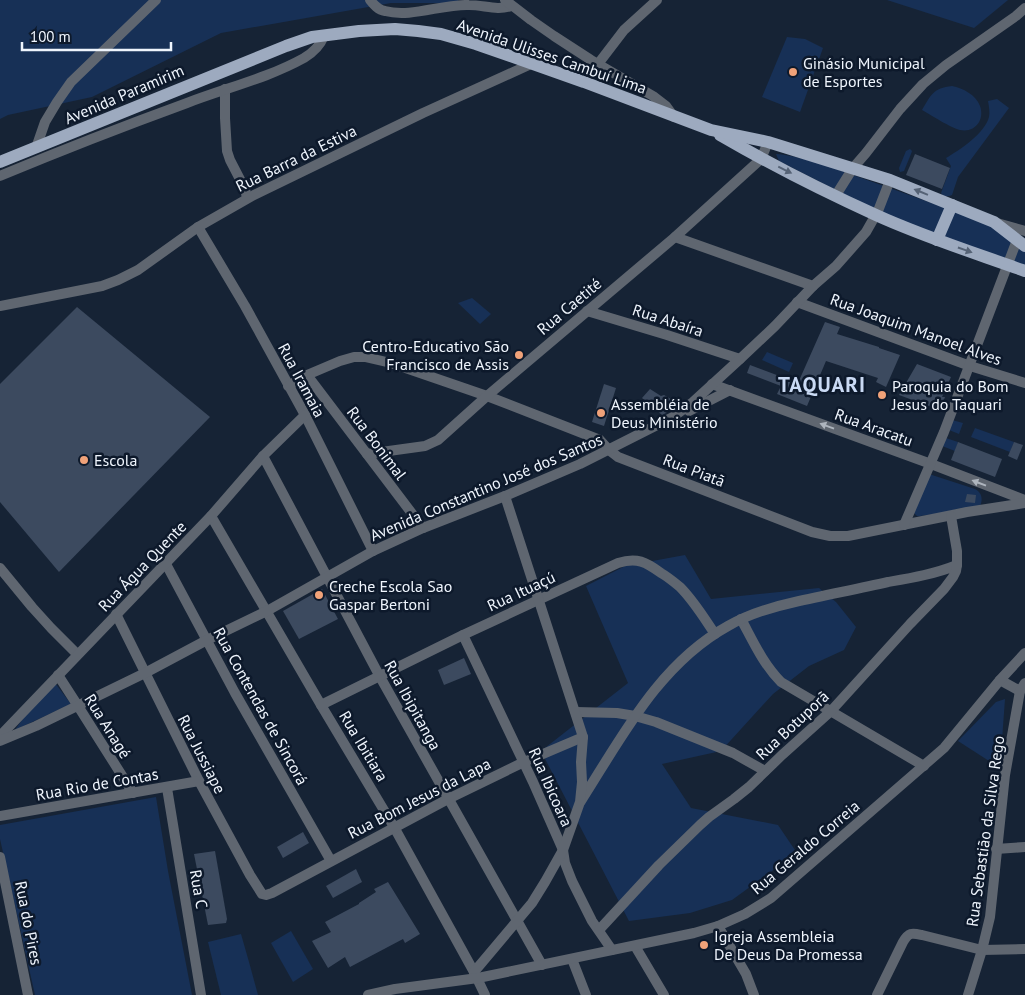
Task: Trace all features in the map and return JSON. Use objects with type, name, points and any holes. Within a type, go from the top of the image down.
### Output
[{"type":"main road","name":"Avenida Ulisses Cambuí Lima","points":[[261,56],[312,37],[359,31],[395,29],[441,34],[476,44],[584,82],[711,130],[768,142],[890,180],[994,222],[1022,239]]},
{"type":"main road","name":"Avenida Paramirim","points":[[10,163],[36,148],[261,56]]},
{"type":"main road","name":"Avenida Ulisses Cambuí Lima","points":[[711,130],[761,159],[876,215],[937,240],[1025,271]]},
{"type":"main road","points":[[937,240],[952,205]]},
{"type":"street","points":[[36,148],[46,122],[57,102],[72,82],[156,0]]},
{"type":"street","points":[[598,64],[624,30],[657,0]]},
{"type":"street","points":[[372,1],[376,8],[382,11],[406,12],[470,5],[503,8],[508,3],[554,36],[653,96],[666,106],[674,117]]},
{"type":"street","points":[[836,195],[853,168],[900,109],[923,84],[1025,8]]},
{"type":"street","points":[[0,176],[10,163],[71,146],[286,67],[316,50],[324,36]]},
{"type":"street","name":"Rua Barra da Estiva","points":[[0,306],[102,286],[118,280],[138,270],[198,227],[247,198],[423,113],[530,64]]},
{"type":"street","points":[[225,89],[227,150],[230,160],[242,181],[247,198]]},
{"type":"street","name":"Rua Caetité","points":[[366,454],[425,446],[438,440],[487,396],[675,237],[761,159],[768,142]]},
{"type":"street","name":"Avenida Constantino José dos Santos","points":[[0,741],[78,706],[267,611],[373,551],[423,528],[580,464],[680,412],[740,359],[813,286],[836,266],[866,232],[884,199],[890,180]]},
{"type":"street","name":"Rua Iramaia","points":[[198,227],[245,306],[305,416],[373,551]]},
{"type":"street","name":"Rua Joaquim Manoel Alves","points":[[675,237],[813,286]]},
{"type":"street","points":[[904,525],[931,464],[970,366],[1007,265],[1022,239]]},
{"type":"street","name":"Rua Joaquim Manoel Alves","points":[[797,302],[970,366],[1025,384]]},
{"type":"street","name":"Rua Abaíra","points":[[587,311],[740,359]]},
{"type":"street","name":"Rua Piatã","points":[[307,375],[348,358],[365,357],[391,363],[487,396],[600,440],[618,457],[812,532],[830,536],[848,536],[1025,502]]},
{"type":"street","points":[[288,386],[307,375]]},
{"type":"street","name":"Rua Bonimal","points":[[307,375],[423,528]]},
{"type":"street","name":"Rua Aracatu","points":[[712,384],[931,464],[1025,502]]},
{"type":"street","points":[[680,412],[690,411],[730,390]]},
{"type":"street","name":"Rua Água Quente","points":[[0,736],[212,516],[263,456],[305,416]]},
{"type":"street","name":"Rua Ibipitanga","points":[[263,456],[379,675],[542,966]]},
{"type":"street","points":[[505,496],[583,737],[580,802]]},
{"type":"street","name":"Rua Ibitiara","points":[[212,516],[394,827],[476,975],[485,995]]},
{"type":"street","points":[[476,975],[546,882],[563,850],[580,802],[635,716],[671,670],[691,651],[715,634],[741,619],[758,612],[794,602],[934,573],[957,565],[957,551],[951,516]]},
{"type":"street","name":"Rua Ituaçú","points":[[321,705],[463,634],[618,563],[634,560],[642,561],[652,566],[678,585],[689,596],[715,634]]},
{"type":"street","name":"Rua Contendas de Sincorá","points":[[166,564],[331,861]]},
{"type":"street","name":"Rua Botuporã","points":[[598,930],[658,865],[700,825],[749,787],[831,711],[944,589],[953,577],[957,565]]},
{"type":"street","points":[[0,568],[32,607],[77,654]]},
{"type":"street","name":"Rua Jussiape","points":[[116,614],[199,782],[260,892],[264,895],[272,893]]},
{"type":"street","points":[[741,619],[764,662],[780,682],[924,766]]},
{"type":"street","name":"Rua Ibicoara","points":[[463,634],[524,762],[563,850],[565,863],[581,901],[612,950]]},
{"type":"street","name":"Rua Geraldo Correia","points":[[368,995],[397,992],[476,975],[542,966],[694,934],[745,914],[771,898],[948,744],[1000,680],[1025,653]]},
{"type":"street","name":"Rua Anagé","points":[[58,675],[133,793]]},
{"type":"street","name":"Rua Sebastião da Silva Rego","points":[[968,995],[990,917],[1005,775],[1023,687],[1000,680]]},
{"type":"street","points":[[576,712],[618,713],[656,722],[733,753],[765,771]]},
{"type":"street","name":"Rua Bom Jesus da Lapa","points":[[272,893],[448,799],[524,762],[583,737]]},
{"type":"street","name":"Rua Rio de Contas","points":[[0,816],[199,782]]},
{"type":"street","name":"Rua C","points":[[166,788],[201,995]]},
{"type":"street","points":[[996,848],[1025,847]]},
{"type":"street","name":"Rua do Pires","points":[[0,856],[28,995]]},
{"type":"street","points":[[718,926],[746,974],[754,995]]},
{"type":"street","points":[[877,995],[906,936],[909,934],[915,933],[982,950],[1025,949]]},
{"type":"street","points":[[635,946],[664,995]]},
{"type":"street","points":[[572,959],[586,995]]},
{"type":"shaded area","points":[[0,0],[458,0],[460,3],[391,3],[221,33],[92,97],[8,115],[0,119]]},
{"type":"shaded area","points":[[887,0],[1008,0],[974,28]]},
{"type":"shaded area","name":"Ginásio Municipal de Esportes","points":[[787,37],[805,39],[823,48],[800,112],[762,97]]},
{"type":"shaded area","points":[[952,86],[969,93],[980,106],[980,121],[970,129],[956,129],[922,110],[933,93],[941,88]]},
{"type":"shaded area","points":[[997,99],[1009,108],[958,177],[952,195],[943,195],[941,193],[951,166],[946,158],[965,146],[983,129],[989,117],[988,101]]},
{"type":"shaded area","points":[[910,149],[912,151],[904,171],[900,172],[899,168],[906,151]]},
{"type":"shaded area","points":[[776,154],[822,164],[988,223],[1025,252],[1025,267],[881,213],[779,161]]},
{"type":"shaded area","points":[[472,298],[491,314],[480,324],[458,303]]},
{"type":"shaded area","points":[[767,352],[793,363],[789,372],[762,360]]},
{"type":"shaded area","points":[[952,420],[963,423],[959,434],[949,430]]},
{"type":"shaded area","points":[[975,428],[1014,442],[1010,452],[971,437]]},
{"type":"shaded area","points":[[946,438],[958,442],[955,451],[942,446]]},
{"type":"shaded area","points":[[929,474],[975,489],[981,496],[980,506],[977,508],[917,516],[914,513]]},
{"type":"shaded area","points":[[685,555],[711,599],[819,588],[836,602],[856,627],[844,650],[809,666],[773,694],[721,751],[662,764],[691,808],[778,825],[797,853],[732,900],[690,913],[629,921],[541,751],[628,683],[586,586],[625,566]]},
{"type":"shaded area","points":[[55,683],[71,704],[15,730],[24,717]]},
{"type":"shaded area","points":[[1005,699],[1000,768],[958,741],[996,702]]},
{"type":"shaded area","points":[[156,797],[192,995],[35,995],[0,839],[0,825]]},
{"type":"shaded area","points":[[291,931],[313,969],[293,982],[271,943]]},
{"type":"shaded area","points":[[241,934],[258,995],[221,995],[208,942]]},
{"type":"building","points":[[915,154],[950,168],[942,189],[906,175]]},
{"type":"building","name":"Escola","points":[[77,307],[210,417],[59,572],[0,502],[0,384]]},
{"type":"building","points":[[825,322],[840,327],[837,334],[900,355],[886,387],[876,382],[878,378],[826,361],[807,406],[777,394],[781,386],[747,373],[750,365],[798,383]]},
{"type":"building","points":[[917,364],[951,377],[942,397],[945,397],[940,410],[899,395]]},
{"type":"building","points":[[604,384],[616,388],[604,426],[592,422]]},
{"type":"building","points":[[650,389],[676,402],[662,415],[642,398]]},
{"type":"building","points":[[958,442],[1002,459],[995,477],[951,460]]},
{"type":"building","points":[[1014,442],[1023,445],[1017,460],[1008,456]]},
{"type":"building","points":[[967,494],[976,495],[975,503],[965,502]]},
{"type":"building","points":[[322,589],[338,619],[299,639],[283,611]]},
{"type":"building","points":[[464,658],[471,674],[444,685],[438,670]]},
{"type":"building","points":[[303,832],[309,843],[283,858],[277,847]]},
{"type":"building","points":[[215,851],[227,919],[226,923],[208,925],[194,854]]},
{"type":"building","points":[[356,869],[362,882],[333,898],[326,886]]},
{"type":"building","points":[[388,882],[420,934],[405,943],[403,939],[350,967],[345,957],[328,968],[312,941],[331,932],[325,922],[359,904],[376,892],[374,889]]},
{"type":"place","name":"Ginásio Municipal de Esportes","points":[[793,72]]},
{"type":"place","name":"Centro-Educativo São Francisco de Assis","points":[[519,355]]},
{"type":"place","name":"Paroquia do Bom Jesus do Taquari","points":[[882,395]]},
{"type":"place","name":"Assembléia de Deus Ministério","points":[[601,413]]},
{"type":"place","name":"Escola","points":[[84,460]]},
{"type":"place","name":"Creche Escola Sao Gaspar Bertoni","points":[[319,595]]},
{"type":"place","name":"Igreja Assembleia De Deus Da Promessa","points":[[704,945]]},
{"type":"district","name":"TAQUARI","points":[[822,385]]}]
